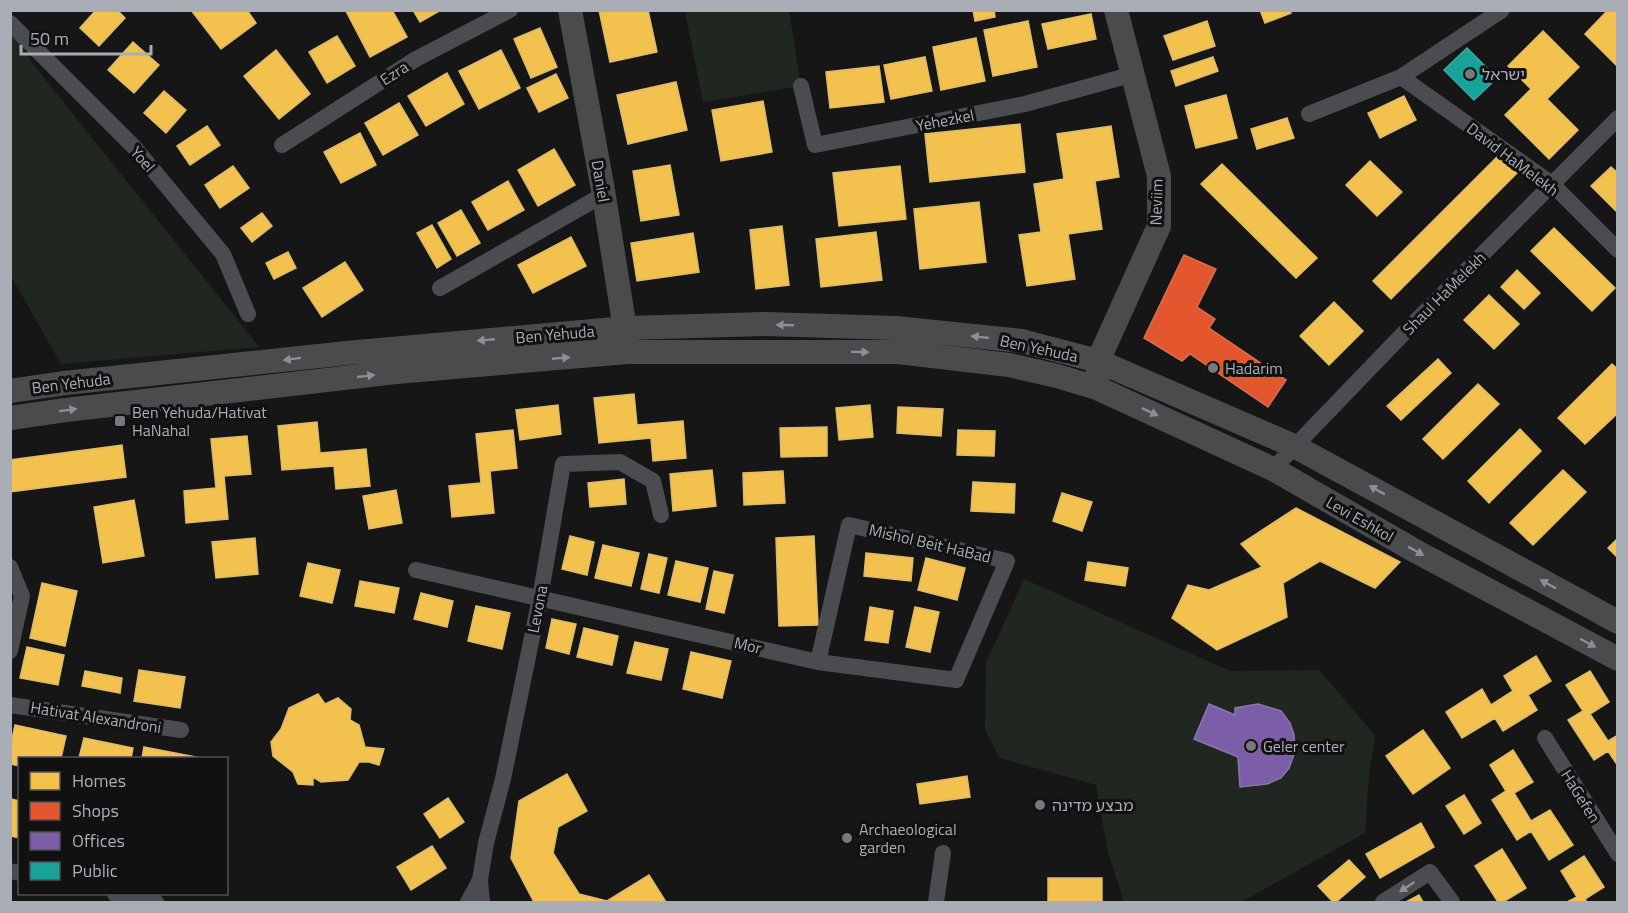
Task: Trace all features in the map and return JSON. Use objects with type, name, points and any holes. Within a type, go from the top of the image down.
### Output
[{"type":"street","name":"Ezra","points":[[282,145],[416,59],[510,10]]},
{"type":"street","name":"Daniel","points":[[570,10],[627,340]]},
{"type":"street","name":"Neviim","points":[[1097,388],[1098,361],[1159,226],[1159,176],[1116,10]]},
{"type":"street","points":[[1309,114],[1401,77],[1502,10]]},
{"type":"street","name":"Yoel","points":[[10,23],[135,148],[223,254],[248,315]]},
{"type":"street","name":"Yehezkel","points":[[801,86],[815,145],[1025,104],[1134,74]]},
{"type":"street","name":"David HaMelekh","points":[[1401,77],[1552,184],[1617,250]]},
{"type":"street","name":"Shaul HaMelekh","points":[[1273,469],[1617,118]]},
{"type":"street","points":[[440,288],[603,195]]},
{"type":"street","name":"Ben Yehuda","points":[[10,418],[385,374],[627,340],[765,324],[896,328],[1022,341],[1098,361]]},
{"type":"street","name":"Ben Yehuda","points":[[10,391],[347,353],[627,340],[898,352],[1009,365],[1097,388]]},
{"type":"street","name":"Levi Eshkol","points":[[1098,361],[1294,446],[1617,622]]},
{"type":"street","name":"Levi Eshkol","points":[[1097,388],[1273,469],[1417,552],[1617,659]]},
{"type":"street","name":"Levona","points":[[482,903],[480,880],[486,843],[503,779],[540,598],[563,464],[620,462],[653,481],[661,515]]},
{"type":"street","name":"Mishol Beit HaBad","points":[[818,662],[849,525],[1007,561]]},
{"type":"street","name":"Mor","points":[[416,570],[818,662],[956,680],[1007,561]]},
{"type":"street","points":[[10,567],[22,596],[10,651]]},
{"type":"street","name":"Hativat Alexandroni","points":[[10,705],[181,730]]},
{"type":"street","name":"HaGefen","points":[[1545,738],[1617,854]]},
{"type":"street","points":[[936,903],[943,853]]},
{"type":"street","points":[[1383,903],[1430,872],[1452,903]]},
{"type":"street","name":"Levona","points":[[468,903],[480,880]]},
{"type":"street","points":[[120,895],[156,903]]},
{"type":"shaded area","points":[[685,11],[789,11],[801,86],[703,102]]},
{"type":"shaded area","points":[[10,24],[30,60],[259,347],[61,364],[11,276]]},
{"type":"shaded area","points":[[1024,579],[1230,671],[1319,670],[1375,735],[1369,776],[1365,833],[1241,902],[1124,902],[1108,853],[1096,785],[1000,758],[985,730],[986,663]]},
{"type":"building: Homes","points":[[96,10],[117,10],[125,18],[99,46],[80,28]]},
{"type":"building: Homes","points":[[191,10],[247,10],[256,23],[221,49]]},
{"type":"building: Homes","points":[[392,10],[407,37],[370,57],[346,11]]},
{"type":"building: Homes","points":[[413,10],[441,10],[420,22]]},
{"type":"building: Homes","points":[[599,10],[648,10],[657,52],[610,62]]},
{"type":"building: Homes","points":[[973,10],[994,10],[995,17],[975,21]]},
{"type":"building: Homes","points":[[1260,10],[1290,10],[1291,13],[1265,23]]},
{"type":"building: Homes","points":[[1608,10],[1618,10],[1618,67],[1585,34]]},
{"type":"building: Homes","points":[[1091,14],[1096,39],[1048,49],[1042,24]]},
{"type":"building: Homes","points":[[1028,21],[1037,67],[993,76],[984,30]]},
{"type":"building: Homes","points":[[1207,21],[1215,46],[1173,60],[1164,36]]},
{"type":"building: Homes","points":[[540,28],[557,67],[531,78],[514,39]]},
{"type":"building: Homes","points":[[1543,31],[1579,67],[1547,99],[1578,130],[1549,159],[1505,115],[1531,89],[1508,66]]},
{"type":"building: Homes","points":[[337,36],[355,66],[327,83],[309,52]]},
{"type":"building: Homes","points":[[976,38],[985,81],[941,90],[933,47]]},
{"type":"building: Homes","points":[[133,42],[159,65],[134,93],[108,70]]},
{"type":"building: Homes","points":[[276,50],[310,94],[279,119],[244,76]]},
{"type":"building: Homes","points":[[501,50],[520,88],[479,109],[459,71]]},
{"type":"building: Homes","points":[[925,57],[932,91],[891,99],[884,65]]},
{"type":"building: Homes","points":[[1213,57],[1218,71],[1176,86],[1171,71]]},
{"type":"building: Homes","points":[[879,66],[884,102],[830,108],[826,72]]},
{"type":"building: Homes","points":[[447,73],[464,104],[426,126],[408,96]]},
{"type":"building: Homes","points":[[556,74],[568,98],[539,112],[527,88]]},
{"type":"building: Homes","points":[[676,82],[687,130],[628,144],[617,95]]},
{"type":"building: Homes","points":[[164,91],[186,110],[166,133],[144,113]]},
{"type":"building: Homes","points":[[1226,95],[1237,138],[1196,148],[1185,106]]},
{"type":"building: Homes","points":[[1404,96],[1416,120],[1380,138],[1368,113]]},
{"type":"building: Homes","points":[[763,101],[772,152],[721,161],[712,110]]},
{"type":"building: Homes","points":[[399,103],[418,135],[383,155],[365,123]]},
{"type":"building: Homes","points":[[1287,118],[1294,138],[1257,149],[1251,129]]},
{"type":"building: Homes","points":[[1020,124],[1025,172],[930,182],[925,134]]},
{"type":"building: Homes","points":[[207,126],[220,145],[190,165],[177,146]]},
{"type":"building: Homes","points":[[1111,126],[1119,177],[1095,181],[1102,229],[1068,234],[1075,279],[1027,286],[1019,235],[1041,232],[1034,184],[1064,179],[1057,134]]},
{"type":"building: Homes","points":[[360,133],[376,165],[341,183],[324,152]]},
{"type":"building: Homes","points":[[554,149],[575,185],[538,206],[518,170]]},
{"type":"building: Homes","points":[[1500,154],[1518,172],[1391,299],[1373,281]]},
{"type":"building: Homes","points":[[1370,161],[1402,192],[1377,216],[1346,185]]},
{"type":"building: Homes","points":[[1222,164],[1317,258],[1296,278],[1201,184]]},
{"type":"building: Homes","points":[[670,165],[679,215],[641,221],[633,171]]},
{"type":"building: Homes","points":[[233,166],[249,188],[220,208],[205,185]]},
{"type":"building: Homes","points":[[900,166],[906,219],[839,226],[833,173]]},
{"type":"building: Homes","points":[[1611,167],[1618,173],[1618,213],[1591,186]]},
{"type":"building: Homes","points":[[508,181],[524,210],[488,230],[472,202]]},
{"type":"building: Homes","points":[[979,202],[986,262],[920,269],[914,209]]},
{"type":"building: Homes","points":[[461,210],[480,243],[457,256],[438,223]]},
{"type":"building: Homes","points":[[262,213],[272,226],[252,242],[241,228]]},
{"type":"building: Homes","points":[[432,225],[451,259],[437,268],[417,233]]},
{"type":"building: Homes","points":[[782,226],[789,285],[756,289],[750,230]]},
{"type":"building: Homes","points":[[1554,228],[1615,288],[1592,311],[1531,251]]},
{"type":"building: Homes","points":[[876,232],[882,280],[821,287],[816,239]]},
{"type":"building: Homes","points":[[693,233],[699,272],[637,281],[631,243]]},
{"type":"building: Homes","points":[[571,237],[586,266],[533,293],[518,265]]},
{"type":"building: Homes","points":[[288,252],[296,268],[274,279],[266,263]]},
{"type":"building: Homes","points":[[345,262],[363,290],[322,317],[303,288]]},
{"type":"building: Homes","points":[[1517,270],[1540,293],[1524,309],[1501,287]]},
{"type":"building: Homes","points":[[1489,295],[1519,324],[1494,349],[1464,320]]},
{"type":"building: Homes","points":[[1334,302],[1363,331],[1329,365],[1300,336]]},
{"type":"building: Homes","points":[[1438,359],[1451,373],[1401,420],[1387,406]]},
{"type":"building: Homes","points":[[1612,364],[1618,369],[1618,413],[1585,444],[1558,418]]},
{"type":"building: Homes","points":[[1478,384],[1499,404],[1443,459],[1423,439]]},
{"type":"building: Homes","points":[[634,394],[637,425],[683,421],[686,458],[653,461],[651,438],[599,443],[594,398]]},
{"type":"building: Homes","points":[[558,405],[561,434],[520,440],[516,410]]},
{"type":"building: Homes","points":[[870,405],[873,437],[839,440],[836,408]]},
{"type":"building: Homes","points":[[898,407],[943,409],[941,436],[897,433]]},
{"type":"building: Homes","points":[[317,422],[320,453],[366,449],[370,486],[336,489],[334,466],[282,470],[278,426]]},
{"type":"building: Homes","points":[[827,427],[827,456],[781,457],[780,428]]},
{"type":"building: Homes","points":[[1520,429],[1541,451],[1489,503],[1468,481]]},
{"type":"building: Homes","points":[[513,430],[517,468],[490,471],[494,513],[452,517],[449,486],[481,483],[476,434]]},
{"type":"building: Homes","points":[[958,430],[995,431],[994,456],[957,455]]},
{"type":"building: Homes","points":[[247,436],[251,474],[224,476],[228,519],[186,523],[184,491],[216,488],[211,439]]},
{"type":"building: Homes","points":[[122,445],[126,477],[10,492],[10,460]]},
{"type":"building: Homes","points":[[712,470],[716,506],[673,511],[670,474]]},
{"type":"building: Homes","points":[[1563,470],[1586,492],[1533,545],[1510,523]]},
{"type":"building: Homes","points":[[783,471],[785,503],[744,505],[743,473]]},
{"type":"building: Homes","points":[[624,479],[626,504],[590,507],[588,483]]},
{"type":"building: Homes","points":[[973,482],[1015,484],[1014,513],[971,511]]},
{"type":"building: Homes","points":[[396,490],[402,523],[369,529],[363,496]]},
{"type":"building: Homes","points":[[1062,493],[1092,502],[1082,531],[1053,521]]},
{"type":"building: Homes","points":[[134,500],[144,556],[103,563],[94,507]]},
{"type":"building: Homes","points":[[1296,508],[1400,562],[1375,588],[1320,561],[1283,583],[1287,617],[1217,650],[1172,618],[1188,585],[1209,590],[1262,567],[1241,544]]},
{"type":"building: Homes","points":[[570,536],[594,542],[587,575],[562,569]]},
{"type":"building: Homes","points":[[814,536],[818,625],[779,626],[776,538]]},
{"type":"building: Homes","points":[[255,538],[258,574],[216,578],[212,542]]},
{"type":"building: Homes","points":[[1618,538],[1618,558],[1608,548]]},
{"type":"building: Homes","points":[[603,545],[639,553],[631,586],[595,578]]},
{"type":"building: Homes","points":[[866,553],[913,558],[911,581],[864,576]]},
{"type":"building: Homes","points":[[649,554],[667,558],[659,593],[641,589]]},
{"type":"building: Homes","points":[[926,558],[965,568],[957,600],[918,590]]},
{"type":"building: Homes","points":[[676,561],[708,568],[700,602],[668,595]]},
{"type":"building: Homes","points":[[1088,562],[1128,568],[1125,586],[1085,580]]},
{"type":"building: Homes","points":[[308,563],[340,570],[332,603],[300,596]]},
{"type":"building: Homes","points":[[714,571],[733,575],[724,613],[706,609]]},
{"type":"building: Homes","points":[[360,581],[399,588],[394,613],[355,606]]},
{"type":"building: Homes","points":[[42,583],[77,591],[65,646],[30,638]]},
{"type":"building: Homes","points":[[421,593],[453,601],[447,627],[414,619]]},
{"type":"building: Homes","points":[[476,606],[510,613],[502,649],[468,641]]},
{"type":"building: Homes","points":[[870,607],[893,611],[888,643],[865,640]]},
{"type":"building: Homes","points":[[915,607],[939,612],[930,652],[906,647]]},
{"type":"building: Homes","points":[[552,619],[576,624],[569,654],[546,648]]},
{"type":"building: Homes","points":[[584,628],[618,636],[612,665],[577,657]]},
{"type":"building: Homes","points":[[635,642],[668,649],[661,680],[627,673]]},
{"type":"building: Homes","points":[[27,647],[64,655],[58,685],[20,678]]},
{"type":"building: Homes","points":[[691,652],[731,661],[722,698],[683,689]]},
{"type":"building: Homes","points":[[1536,656],[1551,681],[1528,695],[1537,710],[1503,731],[1495,718],[1462,738],[1446,712],[1482,689],[1491,705],[1513,691],[1504,676]]},
{"type":"building: Homes","points":[[139,670],[185,677],[180,708],[134,701]]},
{"type":"building: Homes","points":[[85,671],[122,678],[120,693],[82,686]]},
{"type":"building: Homes","points":[[1590,671],[1609,702],[1590,714],[1608,741],[1618,735],[1618,766],[1608,751],[1594,760],[1568,720],[1583,711],[1566,685]]},
{"type":"building: Homes","points":[[318,694],[325,704],[338,698],[351,709],[350,720],[359,725],[365,747],[384,749],[379,765],[359,762],[348,780],[321,782],[313,777],[313,785],[298,784],[293,772],[273,756],[271,742],[281,729],[289,708]]},
{"type":"building: Homes","points":[[15,725],[66,736],[61,757],[18,757],[18,766],[10,764],[10,748]]},
{"type":"building: Homes","points":[[1423,730],[1450,768],[1413,794],[1386,756]]},
{"type":"building: Homes","points":[[84,738],[133,748],[131,757],[79,757]]},
{"type":"building: Homes","points":[[144,747],[196,757],[142,757]]},
{"type":"building: Homes","points":[[1513,750],[1533,782],[1514,793],[1531,821],[1550,810],[1573,845],[1549,860],[1531,831],[1517,840],[1492,800],[1506,791],[1490,765]]},
{"type":"building: Homes","points":[[567,774],[587,811],[558,827],[553,853],[579,894],[607,901],[649,875],[666,902],[534,902],[511,858],[519,801]]},
{"type":"building: Homes","points":[[967,776],[970,797],[920,804],[917,784]]},
{"type":"building: Homes","points":[[1464,795],[1481,823],[1464,834],[1446,806]]},
{"type":"building: Homes","points":[[448,798],[464,822],[440,838],[424,814]]},
{"type":"building: Homes","points":[[11,799],[18,801],[18,838],[10,836]]},
{"type":"building: Homes","points":[[1421,823],[1434,847],[1380,878],[1366,854]]},
{"type":"building: Homes","points":[[432,846],[446,868],[411,890],[397,867]]},
{"type":"building: Homes","points":[[1502,849],[1526,888],[1503,902],[1498,902],[1475,866]]},
{"type":"building: Homes","points":[[1584,856],[1604,887],[1585,899],[1587,902],[1567,902],[1577,897],[1561,871]]},
{"type":"building: Homes","points":[[1349,860],[1365,877],[1336,902],[1333,902],[1318,886]]},
{"type":"building: Homes","points":[[1048,878],[1102,878],[1102,902],[1048,902]]},
{"type":"building: Homes","points":[[1419,895],[1423,902],[1406,902]]},
{"type":"building: Shops","points":[[1184,255],[1216,269],[1197,307],[1215,319],[1209,328],[1286,380],[1268,407],[1190,354],[1182,361],[1144,338]]},
{"type":"building: Offices","points":[[1209,704],[1235,715],[1235,708],[1258,704],[1281,711],[1290,723],[1294,735],[1295,752],[1289,768],[1281,778],[1267,784],[1240,787],[1238,757],[1194,739]]},
{"type":"building: Public","name":"ישראל","points":[[1467,48],[1497,78],[1474,100],[1444,70]]},
{"type":"place","name":"ישראל","points":[[1470,74]]},
{"type":"place","name":"Hadarim","points":[[1213,368]]},
{"type":"place","name":"Ben Yehuda/Hativat HaNahal","points":[[120,421]]},
{"type":"place","name":"Geler center","points":[[1251,746]]},
{"type":"place","name":"מבצע מדינה","points":[[1040,805]]},
{"type":"place","name":"Archaeological garden","points":[[847,838]]}]
